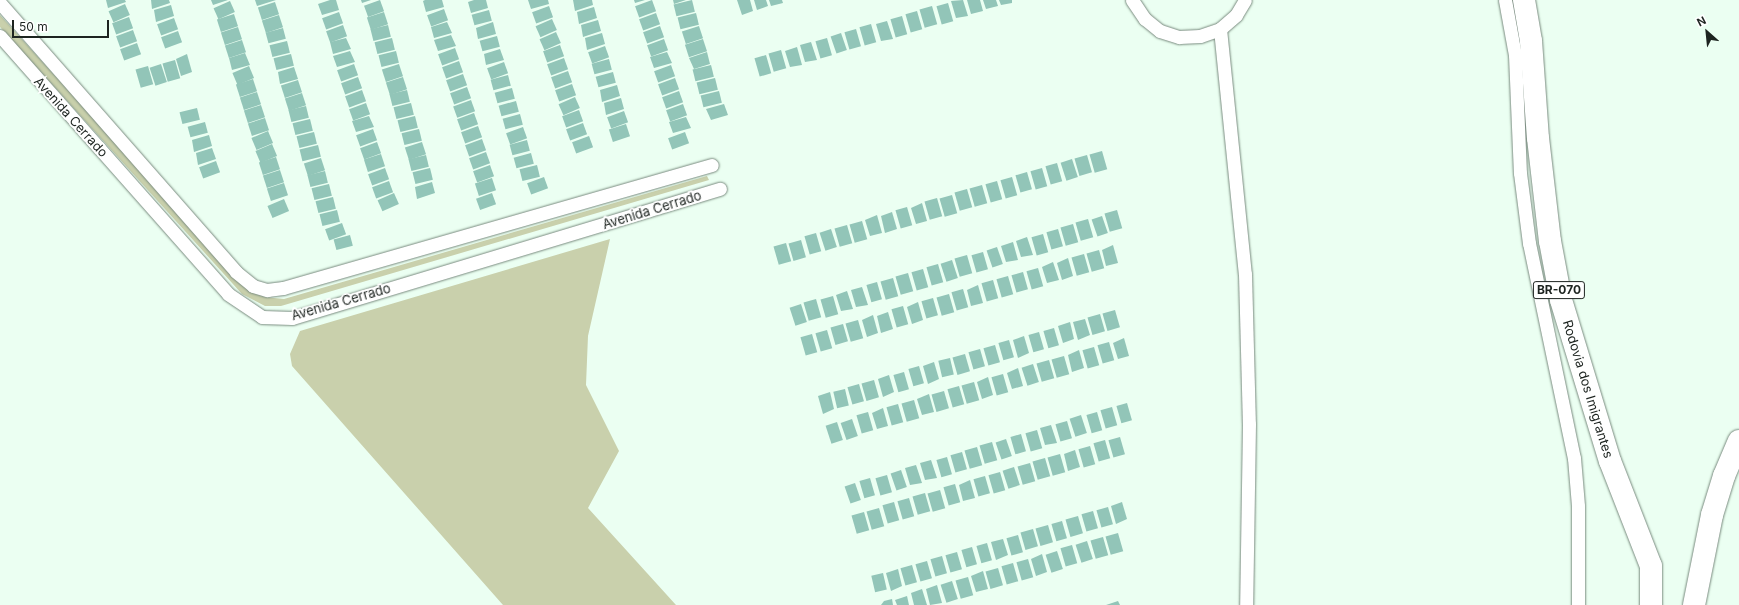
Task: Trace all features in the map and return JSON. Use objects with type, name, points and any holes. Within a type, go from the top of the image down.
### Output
[{"type":"highway","name":"Rodovia dos Imigrantes","points":[[1524,0],[1531,41],[1540,154],[1561,300],[1610,461],[1651,566],[1651,605]]},
{"type":"highway","points":[[1694,605],[1712,515],[1724,476],[1739,441]]},
{"type":"street","points":[[1132,0],[1145,20],[1160,31],[1179,37],[1200,36],[1220,29],[1236,15],[1245,0]]},
{"type":"street","points":[[1505,0],[1515,55],[1520,172],[1529,243],[1574,458],[1578,506],[1578,605]]},
{"type":"street","name":"Avenida Cerrado","points":[[0,3],[236,272],[253,286],[267,290],[283,288],[712,165]]},
{"type":"street","points":[[1220,29],[1245,274],[1249,424],[1246,605]]},
{"type":"street","name":"Avenida Cerrado","points":[[0,36],[228,294],[262,317],[292,318],[720,189]]},
{"type":"green space","points":[[0,15],[240,280],[264,297],[284,299],[707,176],[709,180],[281,306],[265,306],[242,294],[0,27]]},
{"type":"green space","points":[[610,239],[588,336],[586,385],[619,451],[588,508],[676,605],[503,605],[292,366],[290,354],[300,331]]},
{"type":"building","points":[[106,0],[125,0],[126,2],[108,8]]},
{"type":"building","points":[[151,0],[169,0],[170,3],[152,9]]},
{"type":"building","points":[[211,0],[228,0],[213,5]]},
{"type":"building","points":[[255,0],[276,0],[257,6]]},
{"type":"building","points":[[330,0],[336,0],[339,10],[322,15],[318,4]]},
{"type":"building","points":[[361,0],[371,0],[362,3]]},
{"type":"building","points":[[380,0],[384,11],[368,17],[364,6]]},
{"type":"building","points":[[442,0],[444,7],[426,12],[423,1]]},
{"type":"building","points":[[474,0],[486,0],[488,8],[471,13],[468,2]]},
{"type":"building","points":[[528,0],[548,0],[549,4],[531,9]]},
{"type":"building","points":[[573,0],[592,0],[593,5],[575,11]]},
{"type":"building","points":[[634,0],[645,0],[635,3]]},
{"type":"building","points":[[652,0],[656,11],[639,17],[635,6]]},
{"type":"building","points":[[673,0],[686,0],[674,4]]},
{"type":"building","points":[[692,0],[695,12],[676,16],[674,5]]},
{"type":"building","points":[[737,0],[750,0],[753,11],[742,15]]},
{"type":"building","points":[[754,0],[766,0],[768,6],[757,10]]},
{"type":"building","points":[[769,0],[782,0],[783,3],[771,6]]},
{"type":"building","points":[[963,0],[968,16],[956,18],[951,1]]},
{"type":"building","points":[[967,0],[980,0],[983,11],[971,14]]},
{"type":"building","points":[[983,0],[996,0],[998,6],[986,9]]},
{"type":"building","points":[[999,0],[1012,0],[1012,3],[1001,5]]},
{"type":"building","points":[[230,1],[235,12],[218,19],[214,8]]},
{"type":"building","points":[[275,2],[279,14],[262,20],[258,8]]},
{"type":"building","points":[[948,3],[953,21],[942,25],[936,6]]},
{"type":"building","points":[[125,4],[130,15],[113,22],[109,11]]},
{"type":"building","points":[[171,5],[174,16],[156,22],[154,10]]},
{"type":"building","points":[[549,6],[553,17],[536,23],[532,12]]},
{"type":"building","points":[[932,6],[937,24],[925,28],[920,10]]},
{"type":"building","points":[[594,7],[597,18],[579,24],[577,12]]},
{"type":"building","points":[[444,9],[448,20],[431,26],[427,15]]},
{"type":"building","points":[[489,10],[492,21],[474,25],[472,15]]},
{"type":"building","points":[[917,11],[922,29],[911,33],[905,14]]},
{"type":"building","points":[[339,12],[343,23],[326,29],[322,18]]},
{"type":"building","points":[[384,12],[388,24],[371,30],[367,18]]},
{"type":"building","points":[[656,13],[660,24],[643,30],[639,19]]},
{"type":"building","points":[[696,13],[699,25],[680,29],[678,18]]},
{"type":"building","points":[[234,14],[238,26],[221,32],[217,20]]},
{"type":"building","points":[[279,15],[283,27],[266,33],[262,21]]},
{"type":"building","points":[[902,16],[907,34],[896,38],[890,19]]},
{"type":"building","points":[[129,17],[133,28],[116,34],[112,23]]},
{"type":"building","points":[[174,18],[178,29],[161,35],[157,24]]},
{"type":"building","points":[[552,19],[557,30],[540,37],[536,26]]},
{"type":"building","points":[[598,20],[601,31],[583,37],[581,25]]},
{"type":"building","points":[[887,21],[893,39],[881,41],[876,24]]},
{"type":"building","points":[[447,22],[452,33],[434,38],[431,27]]},
{"type":"building","points":[[493,22],[496,34],[478,39],[476,28]]},
{"type":"building","points":[[871,24],[876,42],[865,46],[859,27]]},
{"type":"building","points":[[343,25],[347,36],[330,42],[326,31]]},
{"type":"building","points":[[388,25],[391,37],[373,41],[371,29]]},
{"type":"building","points":[[660,26],[664,37],[647,43],[643,32]]},
{"type":"building","points":[[699,26],[703,38],[686,44],[682,32]]},
{"type":"building","points":[[238,27],[242,39],[225,45],[221,33]]},
{"type":"building","points":[[283,28],[286,39],[268,43],[266,33]]},
{"type":"building","points":[[856,29],[861,46],[849,50],[844,32]]},
{"type":"building","points":[[133,30],[137,41],[120,47],[116,36]]},
{"type":"building","points":[[178,31],[182,42],[165,48],[161,37]]},
{"type":"building","points":[[556,32],[561,43],[544,50],[540,39]]},
{"type":"building","points":[[602,33],[605,44],[587,50],[585,38]]},
{"type":"building","points":[[841,33],[847,50],[836,54],[831,37]]},
{"type":"building","points":[[451,35],[456,46],[438,51],[434,40]]},
{"type":"building","points":[[497,36],[500,47],[482,51],[480,41]]},
{"type":"building","points":[[346,38],[351,49],[333,54],[330,42]]},
{"type":"building","points":[[392,38],[395,50],[377,54],[375,42]]},
{"type":"building","points":[[827,38],[832,55],[820,59],[815,41]]},
{"type":"building","points":[[664,39],[668,50],[651,56],[647,45]]},
{"type":"building","points":[[703,39],[707,51],[689,57],[685,45]]},
{"type":"building","points":[[242,40],[246,52],[229,58],[225,46]]},
{"type":"building","points":[[287,41],[290,53],[272,57],[270,45]]},
{"type":"building","points":[[811,42],[817,60],[805,62],[800,45]]},
{"type":"building","points":[[137,43],[141,54],[124,60],[120,49]]},
{"type":"building","points":[[560,45],[564,56],[547,62],[543,51]]},
{"type":"building","points":[[605,46],[609,57],[592,63],[588,52]]},
{"type":"building","points":[[797,47],[802,65],[790,67],[785,51]]},
{"type":"building","points":[[455,48],[459,59],[442,65],[438,54]]},
{"type":"building","points":[[500,49],[504,60],[486,65],[484,54]]},
{"type":"building","points":[[781,50],[786,68],[774,72],[769,54]]},
{"type":"building","points":[[350,51],[355,62],[337,67],[333,56]]},
{"type":"building","points":[[396,51],[399,63],[381,67],[379,55]]},
{"type":"building","points":[[667,52],[672,63],[654,68],[650,57]]},
{"type":"building","points":[[707,52],[710,64],[694,69],[689,58]]},
{"type":"building","points":[[245,53],[250,65],[232,70],[229,58]]},
{"type":"building","points":[[187,54],[192,72],[181,76],[176,59]]},
{"type":"building","points":[[291,54],[294,66],[276,70],[274,58]]},
{"type":"building","points":[[766,55],[771,73],[760,77],[754,58]]},
{"type":"building","points":[[564,58],[568,69],[551,75],[547,64]]},
{"type":"building","points":[[609,59],[612,70],[594,74],[592,64]]},
{"type":"building","points":[[175,60],[180,78],[168,82],[163,64]]},
{"type":"building","points":[[459,61],[463,72],[446,78],[442,67]]},
{"type":"building","points":[[504,62],[508,73],[491,79],[487,68]]},
{"type":"building","points":[[161,64],[167,82],[155,86],[150,68]]},
{"type":"building","points":[[354,64],[358,75],[341,81],[337,70]]},
{"type":"building","points":[[399,64],[403,76],[386,82],[382,70]]},
{"type":"building","points":[[671,65],[675,76],[658,82],[654,71]]},
{"type":"building","points":[[711,65],[714,77],[695,81],[693,70]]},
{"type":"building","points":[[148,66],[153,84],[141,88],[136,70]]},
{"type":"building","points":[[249,66],[254,78],[238,85],[232,73]]},
{"type":"building","points":[[294,67],[298,79],[280,84],[278,72]]},
{"type":"building","points":[[568,71],[572,82],[555,88],[551,77]]},
{"type":"building","points":[[613,72],[616,83],[598,87],[596,77]]},
{"type":"building","points":[[463,74],[467,85],[450,91],[446,80]]},
{"type":"building","points":[[508,75],[511,86],[493,90],[491,80]]},
{"type":"building","points":[[358,77],[362,88],[345,94],[341,83]]},
{"type":"building","points":[[403,77],[407,89],[390,95],[386,83]]},
{"type":"building","points":[[675,78],[679,89],[662,95],[658,84]]},
{"type":"building","points":[[715,78],[718,90],[699,94],[697,83]]},
{"type":"building","points":[[253,79],[257,91],[240,97],[236,85]]},
{"type":"building","points":[[298,80],[302,92],[285,98],[281,86]]},
{"type":"building","points":[[572,84],[576,95],[559,101],[555,90]]},
{"type":"building","points":[[617,85],[620,96],[602,102],[600,90]]},
{"type":"building","points":[[467,87],[471,98],[454,104],[450,93]]},
{"type":"building","points":[[512,88],[515,99],[497,103],[495,93]]},
{"type":"building","points":[[362,90],[366,101],[349,107],[345,96]]},
{"type":"building","points":[[407,90],[410,102],[392,106],[390,94]]},
{"type":"building","points":[[679,91],[683,102],[666,108],[662,97]]},
{"type":"building","points":[[719,91],[722,103],[703,107],[701,96]]},
{"type":"building","points":[[257,92],[261,104],[244,110],[240,98]]},
{"type":"building","points":[[302,93],[306,105],[289,111],[285,99]]},
{"type":"building","points":[[575,97],[580,108],[563,115],[559,104]]},
{"type":"building","points":[[621,98],[624,109],[606,115],[604,103]]},
{"type":"building","points":[[471,100],[475,111],[457,118],[453,106]]},
{"type":"building","points":[[516,101],[519,112],[501,116],[499,106]]},
{"type":"building","points":[[366,103],[370,114],[353,120],[349,109]]},
{"type":"building","points":[[411,103],[414,115],[396,119],[394,107]]},
{"type":"building","points":[[683,104],[687,115],[670,121],[666,110]]},
{"type":"building","points":[[724,104],[728,115],[711,120],[706,109]]},
{"type":"building","points":[[261,105],[265,117],[248,123],[244,111]]},
{"type":"building","points":[[306,106],[309,118],[291,122],[289,110]]},
{"type":"building","points":[[197,108],[200,120],[182,124],[180,112]]},
{"type":"building","points":[[579,110],[583,121],[566,127],[562,116]]},
{"type":"building","points":[[624,111],[628,122],[611,128],[607,117]]},
{"type":"building","points":[[474,113],[478,124],[461,130],[457,119]]},
{"type":"building","points":[[520,114],[523,125],[505,129],[503,119]]},
{"type":"building","points":[[369,116],[374,127],[356,132],[352,121]]},
{"type":"building","points":[[415,116],[418,128],[400,132],[398,120]]},
{"type":"building","points":[[686,117],[691,128],[673,133],[669,122]]},
{"type":"building","points":[[265,118],[269,130],[252,136],[248,124]]},
{"type":"building","points":[[310,119],[313,131],[295,135],[293,123]]},
{"type":"building","points":[[205,122],[208,133],[190,137],[188,127]]},
{"type":"building","points":[[583,123],[587,134],[570,140],[566,129]]},
{"type":"building","points":[[626,124],[630,136],[613,142],[609,130]]},
{"type":"building","points":[[478,126],[482,137],[465,143],[461,132]]},
{"type":"building","points":[[523,127],[527,138],[510,144],[506,133]]},
{"type":"building","points":[[373,129],[377,140],[360,146],[356,135]]},
{"type":"building","points":[[419,129],[422,141],[404,145],[402,133]]},
{"type":"building","points":[[268,131],[273,143],[257,150],[251,138]]},
{"type":"building","points":[[314,132],[317,144],[299,148],[297,136]]},
{"type":"building","points":[[685,132],[689,143],[672,149],[668,138]]},
{"type":"building","points":[[209,135],[212,146],[194,152],[192,140]]},
{"type":"building","points":[[589,136],[593,147],[576,153],[572,142]]},
{"type":"building","points":[[482,139],[486,150],[469,156],[465,145]]},
{"type":"building","points":[[527,140],[530,151],[512,155],[510,145]]},
{"type":"building","points":[[377,142],[381,153],[364,159],[360,148]]},
{"type":"building","points":[[422,142],[426,154],[409,160],[405,148]]},
{"type":"building","points":[[272,144],[277,156],[261,163],[255,151]]},
{"type":"building","points":[[318,145],[321,157],[302,161],[300,150]]},
{"type":"building","points":[[212,148],[216,159],[198,165],[196,153]]},
{"type":"building","points":[[1102,151],[1107,169],[1095,173],[1090,155]]},
{"type":"building","points":[[486,152],[490,163],[473,169],[469,158]]},
{"type":"building","points":[[531,153],[534,164],[516,168],[514,158]]},
{"type":"building","points":[[381,154],[385,166],[368,172],[364,160]]},
{"type":"building","points":[[426,155],[429,167],[411,171],[409,159]]},
{"type":"building","points":[[1087,155],[1092,172],[1079,176],[1075,159]]},
{"type":"building","points":[[276,157],[280,169],[263,175],[259,163]]},
{"type":"building","points":[[321,158],[325,170],[308,176],[304,164]]},
{"type":"building","points":[[1072,159],[1078,177],[1066,181],[1061,163]]},
{"type":"building","points":[[216,161],[220,172],[203,178],[199,167]]},
{"type":"building","points":[[1057,163],[1062,181],[1051,185],[1045,166]]},
{"type":"building","points":[[490,165],[494,176],[477,182],[473,171]]},
{"type":"building","points":[[537,165],[540,177],[522,181],[520,169]]},
{"type":"building","points":[[385,168],[389,179],[372,185],[368,174]]},
{"type":"building","points":[[430,168],[433,180],[415,184],[413,172]]},
{"type":"building","points":[[1042,168],[1047,186],[1036,190],[1030,171]]},
{"type":"building","points":[[280,170],[284,182],[267,188],[263,176]]},
{"type":"building","points":[[325,171],[328,183],[310,187],[308,175]]},
{"type":"building","points":[[1027,172],[1032,189],[1020,193],[1015,175]]},
{"type":"building","points":[[544,177],[548,188],[531,194],[527,183]]},
{"type":"building","points":[[1012,177],[1017,195],[1006,199],[1000,180]]},
{"type":"building","points":[[492,178],[496,190],[479,196],[475,184]]},
{"type":"building","points":[[389,181],[393,192],[376,198],[372,187]]},
{"type":"building","points":[[997,181],[1002,199],[991,203],[985,184]]},
{"type":"building","points":[[432,182],[435,193],[417,199],[415,187]]},
{"type":"building","points":[[284,183],[288,195],[271,201],[267,189]]},
{"type":"building","points":[[329,184],[332,196],[314,200],[312,188]]},
{"type":"building","points":[[982,185],[987,203],[975,207],[970,189]]},
{"type":"building","points":[[967,189],[972,207],[960,211],[955,193]]},
{"type":"building","points":[[394,193],[399,204],[382,211],[378,200]]},
{"type":"building","points":[[492,193],[496,204],[480,210],[476,199]]},
{"type":"building","points":[[952,195],[957,213],[945,217],[940,199]]},
{"type":"building","points":[[333,197],[336,209],[318,213],[316,201]]},
{"type":"building","points":[[937,198],[942,216],[930,220],[925,202]]},
{"type":"building","points":[[284,199],[289,211],[273,218],[267,206]]},
{"type":"building","points":[[922,203],[927,221],[916,224],[911,208]]},
{"type":"building","points":[[907,207],[912,225],[901,229],[895,210]]},
{"type":"building","points":[[337,210],[340,222],[322,226],[320,214]]},
{"type":"building","points":[[1117,210],[1122,228],[1110,232],[1105,214]]},
{"type":"building","points":[[892,212],[897,229],[885,233],[881,216]]},
{"type":"building","points":[[877,215],[882,233],[870,236],[865,220]]},
{"type":"building","points":[[1102,216],[1108,233],[1097,237],[1092,220]]},
{"type":"building","points":[[1088,219],[1093,237],[1081,241],[1076,223]]},
{"type":"building","points":[[862,221],[867,239],[855,243],[850,225]]},
{"type":"building","points":[[342,223],[346,234],[329,240],[325,229]]},
{"type":"building","points":[[1073,224],[1078,242],[1066,246],[1061,228]]},
{"type":"building","points":[[847,225],[852,243],[840,247],[835,229]]},
{"type":"building","points":[[831,229],[837,247],[825,251],[820,233]]},
{"type":"building","points":[[1058,229],[1063,246],[1051,250],[1046,232]]},
{"type":"building","points":[[816,233],[821,251],[810,255],[804,236]]},
{"type":"building","points":[[1043,234],[1048,252],[1037,256],[1031,237]]},
{"type":"building","points":[[350,235],[353,246],[336,250],[334,239]]},
{"type":"building","points":[[1027,237],[1033,255],[1021,257],[1016,241]]},
{"type":"building","points":[[801,240],[806,257],[793,261],[789,244]]},
{"type":"building","points":[[1013,242],[1018,260],[1006,262],[1001,246]]},
{"type":"building","points":[[786,243],[791,261],[779,265],[774,247]]},
{"type":"building","points":[[1113,245],[1118,263],[1106,266],[1102,250]]},
{"type":"building","points":[[997,247],[1003,264],[992,268],[987,251]]},
{"type":"building","points":[[1099,250],[1104,268],[1092,272],[1087,254]]},
{"type":"building","points":[[983,252],[988,269],[976,273],[971,255]]},
{"type":"building","points":[[1084,254],[1089,272],[1077,276],[1072,258]]},
{"type":"building","points":[[967,255],[972,273],[960,277],[955,259]]},
{"type":"building","points":[[1068,258],[1073,276],[1062,280],[1057,263]]},
{"type":"building","points":[[952,260],[958,278],[946,282],[941,264]]},
{"type":"building","points":[[1053,262],[1059,280],[1047,283],[1042,267]]},
{"type":"building","points":[[938,264],[943,282],[932,286],[926,267]]},
{"type":"building","points":[[1038,268],[1043,286],[1032,290],[1026,271]]},
{"type":"building","points":[[923,269],[928,287],[917,291],[911,272]]},
{"type":"building","points":[[1023,272],[1028,289],[1016,293],[1011,275]]},
{"type":"building","points":[[908,273],[913,291],[901,295],[896,277]]},
{"type":"building","points":[[1008,276],[1013,294],[1002,298],[996,279]]},
{"type":"building","points":[[893,278],[898,296],[886,300],[881,282]]},
{"type":"building","points":[[993,280],[998,298],[987,302],[981,283]]},
{"type":"building","points":[[877,282],[882,299],[871,302],[866,285]]},
{"type":"building","points":[[978,285],[983,303],[971,306],[967,290]]},
{"type":"building","points":[[862,287],[868,305],[856,307],[851,290]]},
{"type":"building","points":[[963,289],[968,307],[957,311],[951,292]]},
{"type":"building","points":[[847,291],[853,309],[841,311],[836,295]]},
{"type":"building","points":[[949,294],[954,312],[942,316],[937,298]]},
{"type":"building","points":[[833,296],[838,314],[826,318],[821,300]]},
{"type":"building","points":[[933,298],[938,315],[926,319],[921,301]]},
{"type":"building","points":[[816,299],[821,317],[809,321],[804,303]]},
{"type":"building","points":[[918,302],[923,320],[912,324],[907,307]]},
{"type":"building","points":[[801,304],[807,322],[795,326],[790,308]]},
{"type":"building","points":[[903,306],[908,324],[897,328],[891,309]]},
{"type":"building","points":[[1115,310],[1120,327],[1107,331],[1103,314]]},
{"type":"building","points":[[888,312],[893,329],[881,333],[877,316]]},
{"type":"building","points":[[1100,314],[1105,331],[1092,335],[1088,318]]},
{"type":"building","points":[[873,315],[878,333],[867,337],[862,320]]},
{"type":"building","points":[[1085,319],[1090,335],[1078,340],[1073,322]]},
{"type":"building","points":[[858,320],[863,338],[851,342],[846,324]]},
{"type":"building","points":[[1070,322],[1074,339],[1063,343],[1058,326]]},
{"type":"building","points":[[843,324],[848,341],[835,345],[831,328]]},
{"type":"building","points":[[1054,328],[1059,345],[1048,348],[1043,331]]},
{"type":"building","points":[[827,330],[832,348],[821,352],[815,333]]},
{"type":"building","points":[[1039,332],[1044,349],[1033,352],[1028,335]]},
{"type":"building","points":[[812,334],[817,352],[806,356],[800,337]]},
{"type":"building","points":[[1024,336],[1029,353],[1018,358],[1013,340]]},
{"type":"building","points":[[1124,338],[1129,356],[1118,359],[1113,343]]},
{"type":"building","points":[[1009,340],[1014,357],[1003,360],[998,343]]},
{"type":"building","points":[[1109,342],[1114,360],[1103,364],[1097,345]]},
{"type":"building","points":[[995,345],[1000,362],[988,366],[983,348]]},
{"type":"building","points":[[1094,347],[1099,365],[1088,369],[1082,350]]},
{"type":"building","points":[[980,349],[985,366],[973,370],[968,352]]},
{"type":"building","points":[[1079,350],[1084,368],[1072,372],[1068,355]]},
{"type":"building","points":[[965,354],[970,371],[957,375],[953,358]]},
{"type":"building","points":[[1064,356],[1069,374],[1057,378],[1052,360]]},
{"type":"building","points":[[950,358],[954,375],[942,377],[938,361]]},
{"type":"building","points":[[1049,360],[1054,378],[1042,382],[1037,364]]},
{"type":"building","points":[[934,362],[939,379],[928,384],[923,366]]},
{"type":"building","points":[[1033,364],[1039,382],[1027,386],[1022,368]]},
{"type":"building","points":[[919,366],[924,383],[913,386],[908,369]]},
{"type":"building","points":[[1018,368],[1023,386],[1012,389],[1007,373]]},
{"type":"building","points":[[904,372],[909,389],[898,392],[893,375]]},
{"type":"building","points":[[1003,374],[1008,392],[997,396],[991,377]]},
{"type":"building","points":[[889,375],[894,392],[883,397],[878,379]]},
{"type":"building","points":[[988,377],[993,395],[982,399],[977,382]]},
{"type":"building","points":[[874,380],[879,397],[866,401],[862,384]]},
{"type":"building","points":[[974,382],[979,400],[967,404],[962,386]]},
{"type":"building","points":[[859,384],[864,401],[852,405],[847,387]]},
{"type":"building","points":[[959,386],[964,404],[953,408],[947,389]]},
{"type":"building","points":[[845,389],[849,406],[837,408],[833,392]]},
{"type":"building","points":[[944,391],[949,408],[936,412],[932,395]]},
{"type":"building","points":[[830,392],[834,409],[823,414],[818,396]]},
{"type":"building","points":[[929,394],[934,412],[922,415],[917,399]]},
{"type":"building","points":[[914,400],[919,418],[907,422],[902,404]]},
{"type":"building","points":[[1127,403],[1132,420],[1121,423],[1116,406]]},
{"type":"building","points":[[898,404],[903,422],[892,426],[886,407]]},
{"type":"building","points":[[1112,407],[1117,425],[1106,429],[1100,410]]},
{"type":"building","points":[[883,408],[888,426],[877,429],[872,413]]},
{"type":"building","points":[[868,412],[873,430],[862,434],[856,415]]},
{"type":"building","points":[[1097,412],[1102,430],[1092,433],[1086,415]]},
{"type":"building","points":[[1081,415],[1087,433],[1075,437],[1070,419]]},
{"type":"building","points":[[852,419],[858,436],[847,440],[841,423]]},
{"type":"building","points":[[1067,421],[1072,438],[1060,442],[1055,424]]},
{"type":"building","points":[[837,422],[843,440],[831,444],[826,426]]},
{"type":"building","points":[[1051,425],[1057,443],[1045,445],[1040,428]]},
{"type":"building","points":[[1037,430],[1042,448],[1031,452],[1025,433]]},
{"type":"building","points":[[1021,434],[1026,451],[1015,454],[1010,437]]},
{"type":"building","points":[[1120,437],[1125,454],[1113,458],[1108,440]]},
{"type":"building","points":[[1006,439],[1012,456],[1001,460],[996,443]]},
{"type":"building","points":[[1105,440],[1110,458],[1099,462],[1093,443]]},
{"type":"building","points":[[992,442],[997,460],[985,464],[980,446]]},
{"type":"building","points":[[1090,446],[1095,464],[1084,468],[1078,449]]},
{"type":"building","points":[[977,447],[982,465],[970,469],[965,451]]},
{"type":"building","points":[[1075,450],[1080,467],[1068,471],[1064,454]]},
{"type":"building","points":[[962,452],[967,469],[955,473],[950,455]]},
{"type":"building","points":[[1060,454],[1065,472],[1053,476],[1048,458]]},
{"type":"building","points":[[947,457],[952,474],[941,477],[936,460]]},
{"type":"building","points":[[1045,458],[1050,476],[1038,480],[1033,462]]},
{"type":"building","points":[[931,460],[937,478],[925,480],[920,463]]},
{"type":"building","points":[[1030,463],[1035,481],[1023,485],[1018,467]]},
{"type":"building","points":[[916,465],[922,483],[910,485],[905,468]]},
{"type":"building","points":[[1014,467],[1020,485],[1008,489],[1003,471]]},
{"type":"building","points":[[901,470],[907,487],[896,491],[891,474]]},
{"type":"building","points":[[1000,472],[1005,490],[994,494],[988,475]]},
{"type":"building","points":[[887,475],[892,492],[880,496],[875,478]]},
{"type":"building","points":[[985,476],[990,493],[978,497],[973,479]]},
{"type":"building","points":[[870,478],[875,495],[864,498],[859,481]]},
{"type":"building","points":[[970,480],[975,498],[963,501],[959,485]]},
{"type":"building","points":[[855,483],[861,500],[850,504],[845,487]]},
{"type":"building","points":[[955,484],[960,502],[949,506],[943,487]]},
{"type":"building","points":[[940,490],[945,508],[933,512],[928,494]]},
{"type":"building","points":[[925,493],[930,511],[918,515],[913,497]]},
{"type":"building","points":[[909,498],[914,516],[903,520],[897,501]]},
{"type":"building","points":[[894,502],[899,520],[888,524],[882,505]]},
{"type":"building","points":[[1122,502],[1127,519],[1116,524],[1111,506]]},
{"type":"building","points":[[1108,507],[1113,524],[1101,528],[1096,510]]},
{"type":"building","points":[[879,508],[884,526],[872,530],[867,512]]},
{"type":"building","points":[[1093,511],[1098,528],[1086,532],[1081,514]]},
{"type":"building","points":[[864,512],[869,530],[857,534],[852,516]]},
{"type":"building","points":[[1078,516],[1083,533],[1070,537],[1066,520]]},
{"type":"building","points":[[1062,521],[1067,538],[1056,541],[1051,524]]},
{"type":"building","points":[[1048,525],[1053,542],[1040,546],[1036,529]]},
{"type":"building","points":[[1033,529],[1038,546],[1025,550],[1021,533]]},
{"type":"building","points":[[1118,533],[1123,551],[1111,555],[1106,537]]},
{"type":"building","points":[[1018,535],[1023,552],[1011,556],[1006,538]]},
{"type":"building","points":[[1103,537],[1108,555],[1096,559],[1091,541]]},
{"type":"building","points":[[1003,539],[1008,555],[996,560],[991,542]]},
{"type":"building","points":[[1087,541],[1093,559],[1081,563],[1076,545]]},
{"type":"building","points":[[987,543],[992,560],[981,563],[976,546]]},
{"type":"building","points":[[1072,545],[1077,563],[1066,567],[1060,548]]},
{"type":"building","points":[[972,547],[977,564],[966,567],[961,550]]},
{"type":"building","points":[[1057,551],[1063,569],[1051,573],[1046,555]]},
{"type":"building","points":[[957,552],[962,569],[950,573],[945,555]]},
{"type":"building","points":[[1042,554],[1047,572],[1036,576],[1031,559]]},
{"type":"building","points":[[942,556],[947,573],[935,577],[930,559]]},
{"type":"building","points":[[1028,559],[1033,577],[1022,581],[1016,562]]},
{"type":"building","points":[[927,561],[932,578],[920,582],[915,564]]},
{"type":"building","points":[[1013,563],[1018,581],[1007,585],[1001,566]]},
{"type":"building","points":[[912,565],[917,582],[905,586],[900,568]]},
{"type":"building","points":[[998,568],[1003,585],[990,589],[986,572]]},
{"type":"building","points":[[898,569],[902,586],[891,591],[886,573]]},
{"type":"building","points":[[983,571],[988,589],[976,592],[971,576]]},
{"type":"building","points":[[883,573],[887,590],[875,592],[871,576]]},
{"type":"building","points":[[968,577],[973,595],[961,599],[956,581]]},
{"type":"building","points":[[952,581],[958,599],[946,603],[941,585]]},
{"type":"building","points":[[937,585],[942,603],[930,605],[926,589]]},
{"type":"building","points":[[922,589],[927,605],[914,605],[911,593]]},
{"type":"building","points":[[907,596],[909,605],[897,605],[895,600]]},
{"type":"building","points":[[892,599],[893,605],[881,605],[884,601]]},
{"type":"building","points":[[1118,601],[1120,605],[1106,605]]}]
